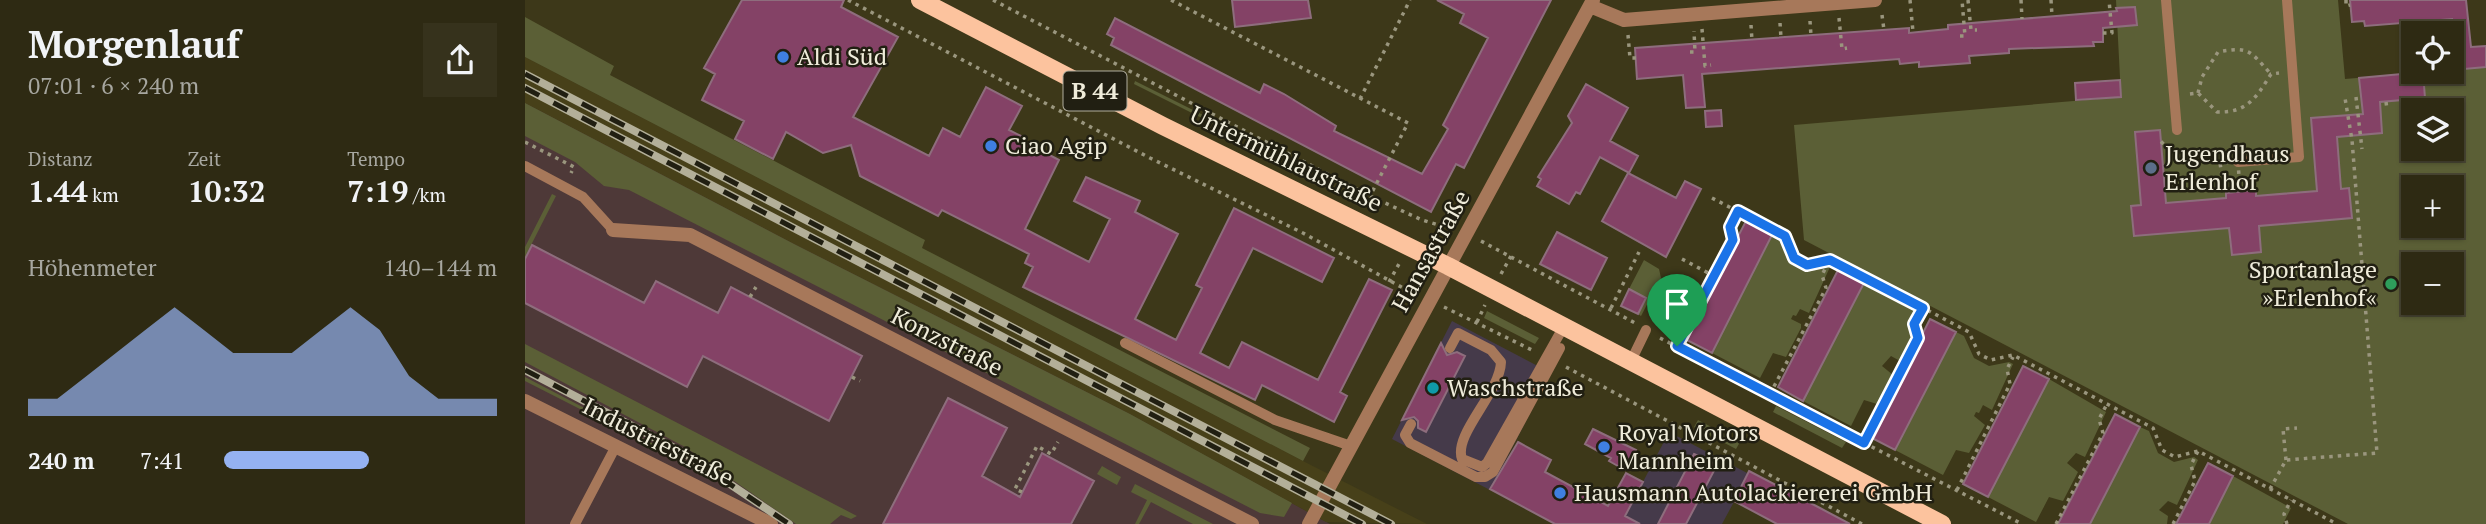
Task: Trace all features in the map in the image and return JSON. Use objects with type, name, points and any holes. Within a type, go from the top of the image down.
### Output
[{"type":"main road","name":"Untermühlaustraße","points":[[920,0],[1163,126],[1567,327],[1942,524]]},
{"type":"street","points":[[1592,3],[1627,20],[1875,0]]},
{"type":"street","name":"Hansastraße","points":[[1309,524],[1592,3]]},
{"type":"street","name":"Konzstraße","points":[[613,230],[690,235],[1252,524]]},
{"type":"street","name":"Industriestraße","points":[[525,401],[771,524]]},
{"type":"lane","points":[[2166,0],[2177,130]]},
{"type":"lane","points":[[2238,162],[2299,157],[2287,0]]},
{"type":"lane","points":[[525,166],[583,197],[613,230]]},
{"type":"lane","points":[[1450,348],[1458,333],[1491,351],[1501,362],[1498,377],[1459,444],[1462,460],[1482,467],[1567,327]]},
{"type":"lane","points":[[1411,424],[1405,435],[1410,443],[1476,477],[1485,477],[1493,472],[1567,327]]},
{"type":"lane","points":[[1631,360],[1646,330]]},
{"type":"lane","points":[[1125,343],[1275,420],[1351,446]]},
{"type":"lane","points":[[575,524],[616,446]]},
{"type":"path","points":[[848,0],[1150,158],[1303,233],[1400,287]]},
{"type":"path","points":[[993,0],[1420,223],[1435,224]]},
{"type":"path","points":[[1171,0],[1408,123],[1370,196]]},
{"type":"path","points":[[1360,99],[1411,0]]},
{"type":"path","points":[[1910,0],[1913,33]]},
{"type":"path","points":[[1960,36],[1965,36],[1962,0]]},
{"type":"path","points":[[1969,0],[1971,30],[1976,30]]},
{"type":"path","points":[[2021,0],[2022,19]]},
{"type":"path","points":[[2051,0],[2052,16]]},
{"type":"path","points":[[2103,33],[2112,33],[2109,0]]},
{"type":"path","points":[[2346,0],[2346,6],[2350,5]]},
{"type":"path","points":[[1838,3],[1842,49],[1847,48]]},
{"type":"path","points":[[1690,52],[1695,52],[1697,14]]},
{"type":"path","points":[[1697,14],[1705,65],[1711,65]]},
{"type":"path","points":[[1627,20],[1630,58],[1636,58]]},
{"type":"path","points":[[2198,93],[2202,77],[2218,52],[2241,48],[2250,51],[2271,74]]},
{"type":"path","points":[[2198,93],[2217,112],[2232,112],[2247,107],[2271,74],[2293,72]]},
{"type":"path","points":[[2174,96],[2198,93]]},
{"type":"path","points":[[2361,100],[2357,97],[2362,149]]},
{"type":"path","points":[[2286,460],[2377,453],[2352,141],[2345,98]]},
{"type":"path","points":[[2386,102],[2387,109]]},
{"type":"path","points":[[525,142],[574,167],[564,187]]},
{"type":"path","points":[[2238,162],[2220,163],[2222,184],[2227,191],[2240,191],[2240,186]]},
{"type":"path","points":[[1712,198],[1785,236],[1794,258],[1807,265],[1830,260],[1969,332],[1979,354],[1991,360],[2013,355],[2153,428],[2162,450],[2175,457],[2198,451],[2337,524]]},
{"type":"path","points":[[1677,346],[1734,241],[1730,227],[1738,211]]},
{"type":"path","points":[[1611,308],[1639,252]]},
{"type":"path","points":[[1504,253],[1611,308],[1646,330],[2022,524]]},
{"type":"path","points":[[1682,258],[1715,277]]},
{"type":"path","points":[[1770,394],[1827,288],[1822,275],[1830,260]]},
{"type":"path","points":[[1389,282],[1393,275]]},
{"type":"path","points":[[750,297],[757,285]]},
{"type":"path","points":[[1864,443],[1919,338],[1914,324],[1923,308]]},
{"type":"path","points":[[1477,322],[1483,310]]},
{"type":"path","points":[[1957,490],[2012,385],[2007,369],[2013,355]]},
{"type":"path","points":[[852,377],[860,381]]},
{"type":"path","points":[[2056,524],[2104,433],[2099,419],[2107,404]]},
{"type":"path","points":[[1676,426],[1862,524]]},
{"type":"path","points":[[2270,489],[2286,460],[2283,429],[2297,428]]},
{"type":"path","points":[[1022,492],[1014,489],[1037,446],[1051,454],[1059,440]]},
{"type":"path","points":[[2176,522],[2197,482],[2191,465],[2198,451]]},
{"type":"path","points":[[2287,524],[2284,514],[2291,500]]},
{"type":"shaded area","points":[[525,57],[1427,524],[1326,522],[1130,414],[794,244],[525,103]]},
{"type":"shaded area","points":[[525,103],[1130,414],[1330,524],[525,524]]},
{"type":"shaded area","points":[[1452,321],[1551,373],[1490,490],[1392,439]]},
{"type":"shaded area","points":[[1669,432],[1749,474],[1722,524],[1621,524]]},
{"type":"green space","points":[[2116,0],[2338,0],[2345,79],[2401,74],[2401,84],[2464,84],[2464,69],[2486,67],[2486,524],[2348,524],[1804,240],[1794,125],[2121,97]]},
{"type":"green space","points":[[525,17],[614,66],[610,75],[925,240],[922,248],[1310,448],[1303,461],[525,57]]},
{"type":"green space","points":[[1135,81],[1277,152],[1252,143],[1134,84]]},
{"type":"green space","points":[[525,103],[794,244],[1130,414],[1292,503],[1284,517],[1260,513],[629,190],[604,186],[575,162],[525,136]]},
{"type":"green space","points":[[552,194],[556,196],[525,257],[525,247]]},
{"type":"green space","points":[[1772,235],[1781,239],[1790,261],[1806,269],[1826,265],[1830,267],[1809,313],[1800,309],[1791,319],[1801,324],[1801,328],[1786,357],[1773,353],[1760,378],[1712,353]]},
{"type":"green space","points":[[1644,260],[1659,269],[1661,278],[1641,316],[1638,314],[1646,298],[1629,289]]},
{"type":"green space","points":[[1864,283],[1921,315],[1900,361],[1891,356],[1882,366],[1893,375],[1877,404],[1864,400],[1851,426],[1803,401]]},
{"type":"green space","points":[[1487,311],[1539,338],[1535,344],[1484,318]]},
{"type":"green space","points":[[1956,332],[1964,336],[1974,358],[1989,366],[2009,362],[2013,364],[1992,410],[1983,405],[1974,416],[1985,425],[1969,453],[1956,450],[1943,475],[1895,450]]},
{"type":"green space","points":[[525,344],[857,516],[851,519],[841,515],[830,524],[796,524],[685,447],[525,362]]},
{"type":"green space","points":[[525,377],[717,477],[719,480],[525,381]]},
{"type":"green space","points":[[2049,379],[2106,412],[2085,457],[2076,453],[2067,463],[2078,472],[2063,501],[2049,497],[2036,522],[1988,497]]},
{"type":"green space","points":[[1776,406],[1846,442],[1842,448],[1773,412]]},
{"type":"green space","points":[[1698,420],[1740,442],[1736,449],[1694,427]]},
{"type":"green space","points":[[2140,427],[2149,431],[2158,453],[2174,462],[2194,457],[2198,460],[2177,505],[2168,501],[2159,510],[2168,516],[2167,524],[2090,524]]},
{"type":"green space","points":[[1102,466],[1121,477],[1117,485],[1097,474]]},
{"type":"green space","points":[[2233,476],[2291,508],[2283,524],[2209,524]]},
{"type":"green space","points":[[1135,484],[1213,524],[1193,524],[1151,502],[1139,524],[1135,524],[1147,500],[1131,492]]},
{"type":"building","points":[[742,0],[844,0],[841,7],[898,37],[853,117],[929,156],[943,128],[960,137],[986,87],[1022,106],[1009,130],[1021,136],[1019,139],[1059,160],[1025,229],[1089,262],[1110,219],[1074,201],[1086,177],[1140,201],[1135,212],[1178,234],[1135,319],[1176,340],[1202,288],[1196,285],[1234,208],[1334,258],[1322,282],[1253,248],[1200,353],[1229,368],[1242,342],[1318,380],[1369,279],[1392,290],[1340,392],[1347,396],[1334,422],[1262,385],[1255,400],[1023,287],[1033,267],[1025,263],[1029,254],[942,210],[938,216],[860,176],[851,145],[823,153],[786,132],[773,159],[735,139],[744,121],[702,100],[715,74],[704,68]]},
{"type":"building","points":[[1232,0],[1308,0],[1311,18],[1235,27]]},
{"type":"building","points":[[1437,0],[1551,0],[1464,168],[1456,164],[1431,212],[1111,45],[1114,38],[1107,34],[1115,18],[1260,93],[1264,84],[1336,126],[1334,131],[1422,174],[1448,129],[1443,125],[1488,38],[1460,23],[1464,14]]},
{"type":"building","points":[[2350,0],[2466,0],[2471,47],[2486,46],[2486,67],[2464,69],[2464,21],[2401,21],[2365,26],[2364,21],[2352,22]]},
{"type":"building","points":[[2135,7],[2137,25],[2103,28],[2103,42],[2093,42],[2094,46],[2009,49],[2009,53],[1969,56],[1970,63],[1919,67],[1919,62],[1900,64],[1899,59],[1702,74],[1705,107],[1686,108],[1683,75],[1637,79],[1635,48],[1909,28],[1909,33],[1948,29],[1948,25],[2117,11],[2116,8]]},
{"type":"building","name":"Jugendhaus Erlenhof","points":[[2401,74],[2401,84],[2424,84],[2425,98],[2401,98],[2380,102],[2382,133],[2337,137],[2341,189],[2349,188],[2352,218],[2259,226],[2261,252],[2232,255],[2229,228],[2134,236],[2131,206],[2141,205],[2135,132],[2160,130],[2166,203],[2226,198],[2226,193],[2256,190],[2256,196],[2317,191],[2311,118],[2363,114],[2359,78]]},
{"type":"building","points":[[2120,80],[2121,97],[2076,100],[2075,83]]},
{"type":"building","points":[[1586,84],[1628,108],[1610,141],[1638,156],[1629,173],[1600,157],[1580,194],[1576,192],[1569,204],[1537,186],[1541,179],[1538,177],[1572,123],[1568,116]]},
{"type":"building","points":[[1721,110],[1722,126],[1706,127],[1705,111]]},
{"type":"building","points":[[1628,173],[1676,198],[1685,181],[1701,189],[1666,257],[1602,221]]},
{"type":"building","points":[[1746,221],[1772,235],[1712,353],[1685,339]]},
{"type":"building","points":[[1557,232],[1607,258],[1591,290],[1540,264]]},
{"type":"building","points":[[532,245],[644,303],[656,281],[718,313],[731,287],[862,356],[829,421],[703,356],[687,387],[525,303],[525,259]]},
{"type":"building","points":[[1838,270],[1864,283],[1803,401],[1778,387]]},
{"type":"building","points":[[1629,289],[1646,298],[1638,314],[1621,306]]},
{"type":"building","points":[[1930,319],[1956,332],[1895,450],[1870,437]]},
{"type":"building","name":"Waschstraße","points":[[1441,343],[1447,355],[1457,352],[1465,356],[1426,432],[1418,428],[1418,421],[1414,417],[1402,420]]},
{"type":"building","points":[[2023,366],[2049,379],[1988,497],[1963,484]]},
{"type":"building","points":[[948,398],[1007,428],[982,476],[1020,497],[1042,453],[1094,481],[1071,524],[883,524]]},
{"type":"building","points":[[2115,414],[2140,427],[2090,524],[2058,524]]},
{"type":"building","points":[[1593,429],[1636,450],[1625,470],[1609,461],[1611,458],[1585,444]]},
{"type":"building","points":[[1518,442],[1551,460],[1545,472],[1608,506],[1626,473],[1643,482],[1625,516],[1640,524],[1555,524],[1490,489]]},
{"type":"building","points":[[1694,454],[1717,465],[1686,524],[1658,524]]},
{"type":"building","points":[[2208,463],[2233,476],[2209,524],[2176,524]]},
{"type":"building","points":[[1749,471],[1850,524],[1777,524],[1734,501]]},
{"type":"railway","points":[[525,74],[1391,524]]},
{"type":"railway","points":[[525,88],[1362,524]]},
{"type":"railway","points":[[525,370],[684,453],[789,524]]},
{"type":"place","name":"Aldi Süd","points":[[783,57]]},
{"type":"place","name":"Ciao Agip","points":[[991,146]]},
{"type":"place","name":"Jugendhaus Erlenhof","points":[[2151,168]]},
{"type":"place","name":"Sportanlage »Erlenhof«","points":[[2391,284]]},
{"type":"place","name":"Waschstraße","points":[[1433,388]]},
{"type":"place","name":"Royal Motors Mannheim","points":[[1604,447]]},
{"type":"place","name":"Hausmann Autolackiererei GmbH","points":[[1560,493]]},
{"type":"route","points":[[1738,211],[1785,236],[1794,258],[1807,265],[1830,260],[1923,308],[1914,324],[1918,338],[1864,443],[1677,346],[1733,240],[1730,227],[1738,211]]}]
